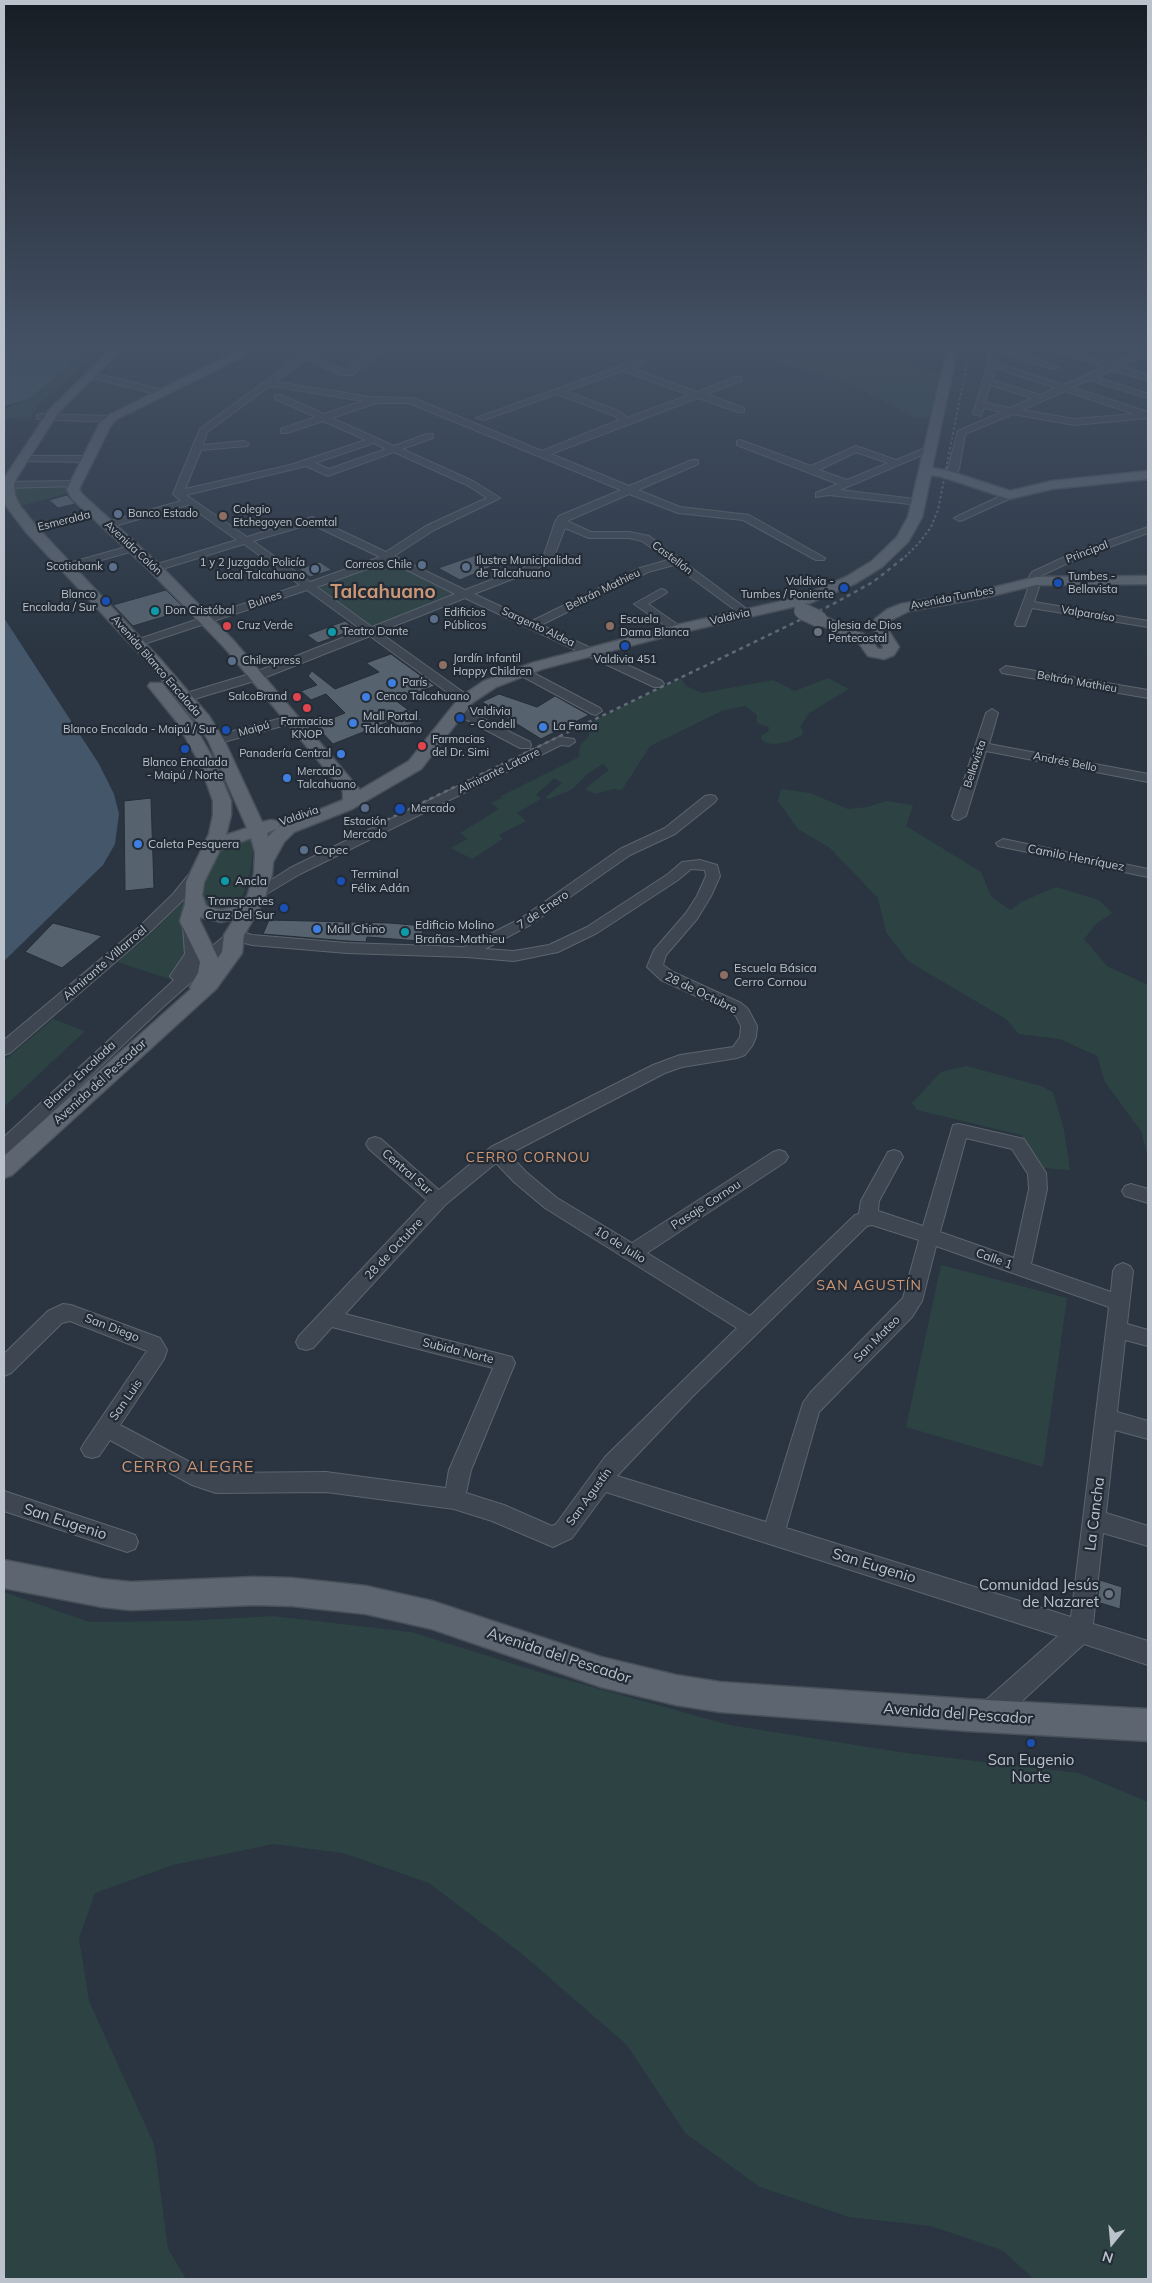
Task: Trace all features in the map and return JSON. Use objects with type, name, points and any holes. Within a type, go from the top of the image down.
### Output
[{"type":"main road","points":[[4,470],[21,449]]},
{"type":"main road","points":[[5,485],[28,449]]},
{"type":"main road","points":[[74,484],[93,449]]},
{"type":"main road","name":"Valdivia","points":[[260,883],[272,845],[284,831],[409,770],[420,760],[462,705],[482,688],[522,671],[590,652],[678,629],[805,600],[831,590],[877,564],[903,539],[915,517],[931,449]]},
{"type":"main road","points":[[926,471],[951,476],[1010,495],[1060,484],[1148,476]]},
{"type":"main road","name":"Avenida Colón","points":[[74,484],[75,493],[156,568],[207,620],[257,676],[349,786],[351,799]]},
{"type":"main road","name":"Avenida Blanco Encalada","points":[[5,485],[11,502],[27,532],[48,564],[127,646],[187,697],[216,740],[262,843],[260,883]]},
{"type":"main road","name":"Avenida Blanco Encalada","points":[[4,514],[66,566],[188,727],[220,794],[222,815],[213,846],[200,870],[193,889],[192,912]]},
{"type":"main road","points":[[48,564],[66,566]]},
{"type":"main road","name":"Avenida Tumbes","points":[[788,604],[856,634],[863,639],[873,653],[884,654],[889,652],[890,647],[881,632],[880,624],[882,620],[892,612],[913,605],[987,593],[1036,581],[1148,580]]},
{"type":"main road","points":[[165,697],[187,697]]},
{"type":"main road","name":"Valdivia","points":[[213,846],[351,799]]},
{"type":"main road","points":[[196,994],[208,973],[210,962],[192,912],[199,911],[221,916],[240,912],[260,883]]},
{"type":"main road","points":[[234,935],[260,883]]},
{"type":"main road","name":"Avenida del Pescador","points":[[4,1170],[209,984],[227,963],[234,946],[234,935]]},
{"type":"main road","name":"Avenida del Pescador","points":[[4,1574],[102,1593],[131,1596],[254,1591],[292,1592],[366,1600],[432,1615],[564,1661],[638,1682],[676,1690],[764,1702],[1148,1725]]},
{"type":"street","points":[[178,494],[196,449]]},
{"type":"street","points":[[178,494],[308,463],[349,449]]},
{"type":"street","points":[[308,463],[328,473],[394,449]]},
{"type":"street","name":"Bulnes","points":[[127,646],[383,561],[395,549],[435,526],[495,498],[470,483],[394,449]]},
{"type":"street","points":[[529,449],[684,511],[745,517],[820,558]]},
{"type":"street","points":[[542,454],[557,449]]},
{"type":"street","points":[[757,449],[848,484]]},
{"type":"street","points":[[811,470],[856,449],[896,464]]},
{"type":"street","points":[[919,502],[824,493],[931,449]]},
{"type":"street","points":[[951,476],[958,449]]},
{"type":"street","points":[[350,454],[363,461]]},
{"type":"street","points":[[22,460],[87,459]]},
{"type":"street","points":[[187,697],[257,676],[523,572],[547,559],[560,522],[565,517],[695,462]]},
{"type":"street","points":[[5,485],[74,484]]},
{"type":"street","points":[[178,494],[246,540],[371,632],[462,705],[525,745]]},
{"type":"street","points":[[959,518],[1010,495]]},
{"type":"street","points":[[108,525],[188,502]]},
{"type":"street","name":"Esmeralda","points":[[27,532],[96,513]]},
{"type":"street","name":"Sargento Aldea","points":[[246,540],[309,519],[658,684]]},
{"type":"street","name":"Castellón","points":[[560,522],[589,535],[629,535],[642,537],[746,613]]},
{"type":"street","name":"Principal","points":[[1036,581],[1035,575],[1043,570],[1092,549],[1148,530]]},
{"type":"street","points":[[156,568],[246,540]]},
{"type":"street","points":[[66,566],[133,548]]},
{"type":"street","name":"Beltrán Mathieu","points":[[533,625],[644,570],[676,561]]},
{"type":"street","points":[[1021,624],[1036,581]]},
{"type":"street","points":[[661,592],[640,604],[678,629]]},
{"type":"street","name":"Valparaíso","points":[[1028,604],[1148,624]]},
{"type":"street","name":"Beltrán Mathieu","points":[[1006,670],[1148,694]]},
{"type":"street","points":[[522,671],[596,711]]},
{"type":"street","name":"Bellavista","points":[[959,816],[992,713]]},
{"type":"street","name":"Maipú","points":[[216,740],[293,719]]},
{"type":"street","name":"Almirante Latorre","points":[[260,883],[295,871],[559,741],[569,742]]},
{"type":"street","name":"Andrés Bello","points":[[981,746],[1148,778]]},
{"type":"street","name":"7 de Enero","points":[[234,935],[252,940],[347,948],[466,952],[525,922],[625,852],[670,831],[710,799]]},
{"type":"street","name":"Camilo Henríquez","points":[[1003,843],[1148,873]]},
{"type":"street","name":"28 de Octubre","points":[[306,1342],[440,1200],[497,1152],[669,1065],[715,1058],[739,1051],[748,1037],[749,1026],[742,1013],[735,1007],[666,976],[655,967],[659,954],[692,916],[713,876],[712,868],[700,864],[687,865],[673,877],[592,930],[552,949],[514,956],[466,952]]},
{"type":"street","name":"Almirante Villarroel","points":[[4,1049],[144,930],[178,897],[200,870]]},
{"type":"street","points":[[156,1004],[193,954],[192,912]]},
{"type":"street","points":[[156,1004],[234,935]]},
{"type":"street","name":"Blanco Encalada","points":[[4,1147],[156,1004]]},
{"type":"street","name":"San Mateo","points":[[773,1535],[810,1409],[909,1306],[959,1130],[1018,1144],[1034,1167],[1039,1185],[1021,1268]]},
{"type":"street","name":"Central Sur","points":[[375,1144],[440,1200]]},
{"type":"street","name":"10 de Julio","points":[[497,1152],[520,1177],[542,1196],[752,1326]]},
{"type":"street","name":"Pasaje Cornou","points":[[632,1253],[779,1157]]},
{"type":"street","points":[[868,1218],[870,1201],[894,1157]]},
{"type":"street","name":"Calle 1","points":[[868,1218],[881,1219],[1120,1303]]},
{"type":"street","name":"San Agustín","points":[[106,1428],[200,1478],[216,1483],[326,1482],[454,1499],[496,1512],[553,1537],[564,1531],[600,1480],[685,1391],[858,1223],[868,1218]]},
{"type":"street","name":"La Cancha","points":[[1081,1632],[1123,1271]]},
{"type":"street","name":"San Diego","points":[[4,1367],[54,1317],[63,1312],[71,1313],[153,1344],[157,1350]]},
{"type":"street","name":"Subida Norte","points":[[329,1318],[505,1363],[460,1470],[454,1499]]},
{"type":"street","points":[[1117,1329],[1148,1338]]},
{"type":"street","name":"San Luis","points":[[92,1448],[154,1359],[157,1350]]},
{"type":"street","points":[[1106,1418],[1148,1430]]},
{"type":"street","name":"San Eugenio","points":[[600,1480],[1148,1653]]},
{"type":"street","name":"San Eugenio","points":[[4,1501],[127,1542]]},
{"type":"street","points":[[1094,1520],[1148,1536]]},
{"type":"street","points":[[987,1716],[1081,1632]]},
{"type":"green space","points":[[68,485],[69,493],[20,506],[15,498],[14,490],[18,487]]},
{"type":"green space","points":[[393,562],[456,594],[377,626],[369,625],[319,589],[323,584]]},
{"type":"green space","points":[[681,678],[686,686],[702,693],[773,680],[795,691],[828,678],[849,689],[809,713],[800,727],[803,730],[802,735],[787,742],[774,744],[766,743],[761,739],[762,735],[768,732],[769,727],[757,723],[757,715],[745,706],[724,710],[650,746],[622,790],[613,789],[595,794],[585,789],[609,770],[603,764],[590,772],[571,790],[549,799],[545,798],[562,783],[554,778],[536,795],[541,799],[517,813],[526,821],[499,835],[503,839],[472,859],[451,848],[467,839],[460,833],[499,809],[491,803],[502,798],[501,796],[579,757],[580,745],[589,737],[589,733],[583,726]]},
{"type":"green space","points":[[781,789],[810,793],[848,809],[867,807],[887,801],[913,805],[906,826],[981,872],[991,896],[1010,910],[1021,902],[1056,887],[1099,900],[1112,913],[1097,923],[1084,939],[1107,966],[1148,985],[1148,1157],[1141,1131],[1105,1082],[1097,1056],[1060,1039],[1019,1034],[1006,1019],[908,961],[886,932],[878,898],[830,848],[798,829],[778,801]]},
{"type":"green space","points":[[247,838],[251,840],[253,849],[251,868],[242,898],[237,905],[230,909],[209,911],[198,895],[203,883],[224,846]]},
{"type":"green space","points":[[186,901],[190,944],[183,967],[173,980],[117,962],[143,941]]},
{"type":"green space","points":[[53,1019],[85,1031],[4,1107],[4,1061]]},
{"type":"green space","points":[[966,1066],[1041,1086],[1053,1092],[1064,1130],[1070,1170],[1044,1168],[1021,1135],[917,1110],[912,1103],[941,1072]]},
{"type":"green space","points":[[941,1265],[1067,1298],[1043,1467],[906,1427]]},
{"type":"green space","points":[[4,1592],[89,1622],[184,1621],[272,1616],[411,1632],[542,1673],[729,1725],[906,1753],[1079,1773],[1148,1802],[1148,2279],[1034,2279],[1002,2250],[931,2226],[849,2217],[760,2187],[685,2133],[627,2045],[521,1953],[429,1883],[343,1853],[273,1844],[173,1865],[95,1893],[79,1938],[89,2001],[154,2144],[168,2249],[186,2279],[4,2279]]},
{"type":"water","points":[[4,618],[99,764],[114,794],[119,814],[115,844],[103,865],[4,961]]},
{"type":"building","points":[[67,495],[75,504],[58,508],[49,500]]},
{"type":"building","name":"Ilustre Municipalidad de Talcahuano","points":[[476,555],[495,565],[460,580],[438,568]]},
{"type":"building","name":"1 y 2 Juzgado Policía Local Talcahuano","points":[[320,562],[332,570],[310,577],[299,569]]},
{"type":"building","name":"Don Cristóbal","points":[[166,590],[186,610],[133,626],[113,605]]},
{"type":"building","name":"Teatro Dante","points":[[345,621],[356,629],[318,643],[307,635]]},
{"type":"building","name":"Cenco Talcahuano","points":[[391,654],[435,686],[395,700],[422,720],[401,728],[391,721],[333,744],[315,725],[345,713],[326,694],[311,700],[301,691],[317,685],[308,676],[312,671],[335,689],[379,672],[366,663]]},
{"type":"building","name":"La Fama","points":[[499,694],[537,707],[555,696],[589,715],[541,739],[482,702]]},
{"type":"building","name":"Caleta Pesquera","points":[[151,798],[154,888],[125,891],[124,801]]},
{"type":"building","name":"Mall Chino","points":[[269,920],[390,923],[424,926],[420,941],[367,937],[366,942],[263,934]]},
{"type":"building","points":[[53,923],[102,936],[62,968],[25,952]]},
{"type":"building","name":"Comunidad Jesús de Nazaret","points":[[1100,1580],[1122,1587],[1120,1609],[1097,1602]]},
{"type":"railway","points":[[906,556],[931,527],[938,510],[950,449]]},
{"type":"railway","points":[[372,827],[833,604],[873,582],[906,556]]},
{"type":"place","name":"Banco Estado","points":[[118,514]]},
{"type":"place","name":"Colegio Etchegoyen Coemtal","points":[[223,516]]},
{"type":"place","name":"Correos Chile","points":[[422,565]]},
{"type":"place","name":"Scotiabank","points":[[113,567]]},
{"type":"place","name":"Ilustre Municipalidad de Talcahuano","points":[[466,567]]},
{"type":"place","name":"1 y 2 Juzgado Policía Local Talcahuano","points":[[315,569]]},
{"type":"place","name":"Tumbes - Bellavista","points":[[1058,583]]},
{"type":"place","name":"Valdivia - Tumbes / Poniente","points":[[844,588]]},
{"type":"place","name":"Blanco Encalada / Sur","points":[[106,601]]},
{"type":"place","name":"Don Cristóbal","points":[[155,611]]},
{"type":"place","name":"Edificios Públicos","points":[[434,619]]},
{"type":"place","name":"Cruz Verde","points":[[227,626]]},
{"type":"place","name":"Escuela Dama Blanca","points":[[610,626]]},
{"type":"place","name":"Teatro Dante","points":[[332,632]]},
{"type":"place","name":"Iglesia de Dios Pentecostal","points":[[818,632]]},
{"type":"place","name":"Valdivia 451","points":[[625,646]]},
{"type":"place","name":"Chilexpress","points":[[232,661]]},
{"type":"place","name":"Jardín Infantil Happy Children","points":[[443,665]]},
{"type":"place","name":"París","points":[[392,683]]},
{"type":"place","name":"SalcoBrand","points":[[297,697]]},
{"type":"place","name":"Cenco Talcahuano","points":[[366,697]]},
{"type":"place","name":"Farmacias KNOP","points":[[307,708]]},
{"type":"place","name":"Valdivia - Condell","points":[[460,718]]},
{"type":"place","name":"Mall Portal Talcahuano","points":[[353,723]]},
{"type":"place","name":"La Fama","points":[[543,727]]},
{"type":"place","name":"Blanco Encalada - Maipú / Sur","points":[[226,730]]},
{"type":"place","name":"Farmacias del Dr. Simi","points":[[422,746]]},
{"type":"place","name":"Blanco Encalada - Maipú / Norte","points":[[185,749]]},
{"type":"place","name":"Panadería Central","points":[[341,754]]},
{"type":"place","name":"Mercado Talcahuano","points":[[287,778]]},
{"type":"place","name":"Estación Mercado","points":[[365,808]]},
{"type":"place","name":"Mercado","points":[[400,809]]},
{"type":"place","name":"Caleta Pesquera","points":[[138,844]]},
{"type":"place","name":"Copec","points":[[304,850]]},
{"type":"place","name":"Ancla","points":[[225,881]]},
{"type":"place","name":"Terminal Félix Adán","points":[[341,881]]},
{"type":"place","name":"Transportes Cruz Del Sur","points":[[284,908]]},
{"type":"place","name":"Mall Chino","points":[[317,929]]},
{"type":"place","name":"Edificio Molino Brañas-Mathieu","points":[[405,932]]},
{"type":"place","name":"Escuela Básica Cerro Cornou","points":[[724,975]]},
{"type":"place","name":"Comunidad Jesús de Nazaret","points":[[1109,1594]]},
{"type":"place","name":"San Eugenio Norte","points":[[1031,1743]]},
{"type":"district","name":"Talcahuano","points":[[383,592]]},
{"type":"district","name":"CERRO CORNOU","points":[[528,1158]]},
{"type":"district","name":"SAN AGUSTÍN","points":[[869,1286]]},
{"type":"district","name":"CERRO ALEGRE","points":[[188,1467]]}]
